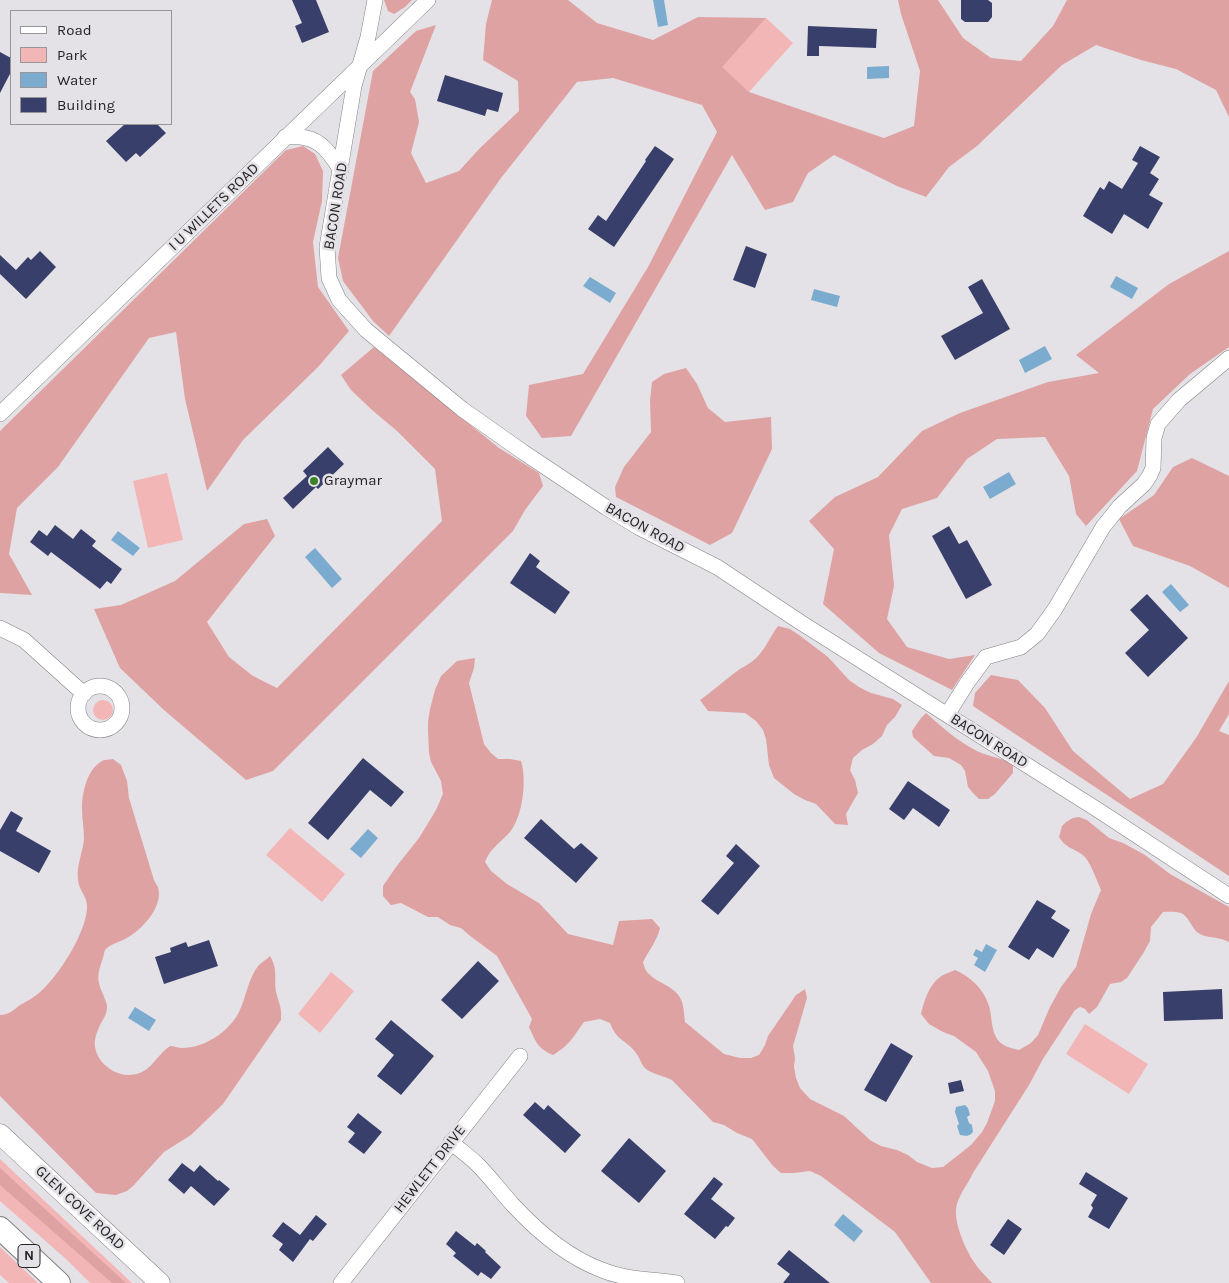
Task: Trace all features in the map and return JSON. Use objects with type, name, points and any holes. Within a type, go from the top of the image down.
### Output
[{"type":"highway","name":"N","points":[[0,1228],[59,1283]]},
{"type":"main road","name":"GLEN COVE ROAD","points":[[0,1134],[160,1283]]},
{"type":"street","name":"BACON ROAD","points":[[375,0],[368,37],[354,86],[327,247],[329,278],[339,300],[366,330],[462,409],[595,500],[638,526],[717,567],[800,622],[1098,810],[1229,896]]},
{"type":"street","name":"I U WILLETS ROAD","points":[[0,414],[428,0]]},
{"type":"street","points":[[285,137],[304,137],[319,144],[341,170]]},
{"type":"street","points":[[947,715],[986,657],[1021,648],[1037,634],[1055,609],[1102,528],[1120,506],[1144,484],[1150,475],[1153,468],[1154,438],[1158,424],[1179,400],[1229,358]]},
{"type":"street","points":[[0,628],[24,640],[84,694]]},
{"type":"street","name":"HEWLETT DRIVE","points":[[341,1283],[520,1056]]},
{"type":"street","points":[[451,1142],[478,1164],[514,1206],[539,1230],[565,1251],[602,1270],[620,1276],[677,1283]]},
{"type":"green space","points":[[766,18],[793,43],[749,92],[721,67]]},
{"type":"green space","points":[[167,473],[183,540],[148,548],[133,481]]},
{"type":"green space","points":[[103,700],[110,703],[113,710],[110,717],[103,720],[96,717],[93,710],[96,703]]},
{"type":"green space","points":[[290,828],[345,874],[322,902],[266,855]]},
{"type":"green space","points":[[331,972],[354,991],[320,1033],[298,1014]]},
{"type":"green space","points":[[1085,1024],[1148,1064],[1129,1094],[1066,1054]]},
{"type":"green space","points":[[0,1159],[132,1283],[90,1283],[66,1259],[0,1201]]},
{"type":"green space","points":[[0,1247],[38,1283],[9,1283],[0,1275]]},
{"type":"shaded area","points":[[384,0],[412,0],[394,14],[388,11]]},
{"type":"shaded area","points":[[492,0],[568,0],[597,23],[653,40],[698,17],[766,18],[722,67],[749,92],[884,138],[914,126],[920,71],[898,0],[938,0],[963,38],[991,58],[1021,61],[1053,26],[1067,0],[1229,0],[1229,117],[1216,90],[1176,69],[1096,45],[1062,65],[977,146],[949,167],[926,197],[897,186],[834,155],[808,173],[793,202],[765,210],[732,155],[571,436],[542,438],[526,416],[529,385],[583,374],[648,267],[717,132],[702,105],[613,78],[577,82],[501,178],[389,336],[373,321],[343,281],[338,258],[373,71],[416,31],[436,25],[410,92],[415,99],[419,122],[411,153],[426,183],[459,171],[519,111],[518,81],[483,60],[486,24]]},
{"type":"shaded area","points":[[303,146],[315,154],[323,171],[322,201],[313,242],[318,287],[349,331],[318,367],[243,440],[207,491],[185,399],[176,332],[149,338],[58,467],[17,508],[9,554],[32,595],[0,593],[0,431],[286,150]]},
{"type":"shaded area","points":[[1229,251],[1229,347],[1190,374],[1153,409],[1137,471],[1086,526],[1076,514],[1069,476],[1045,437],[997,439],[967,459],[937,498],[902,509],[889,535],[894,586],[887,619],[907,647],[949,659],[975,655],[952,690],[879,653],[823,604],[834,549],[809,521],[835,497],[878,477],[922,431],[960,413],[1048,382],[1099,373],[1076,355],[1169,284]]},
{"type":"shaded area","points":[[374,347],[499,448],[539,473],[543,486],[525,510],[513,531],[273,771],[246,780],[164,710],[120,668],[94,609],[121,605],[175,581],[244,524],[267,519],[275,536],[207,622],[229,657],[253,676],[277,688],[442,521],[435,469],[397,431],[351,390],[341,375]]},
{"type":"shaded area","points":[[686,368],[697,384],[708,408],[725,422],[771,417],[772,449],[732,533],[710,545],[616,497],[615,487],[624,467],[651,432],[650,401],[652,382],[664,374]]},
{"type":"shaded area","points":[[1192,458],[1229,476],[1229,588],[1190,566],[1133,546],[1119,519],[1154,495],[1173,467]]},
{"type":"shaded area","points":[[778,626],[790,629],[799,635],[828,657],[849,680],[859,687],[871,693],[893,699],[902,705],[895,717],[887,725],[882,736],[853,758],[850,770],[858,793],[846,814],[848,825],[835,824],[816,804],[794,794],[774,778],[769,765],[766,739],[763,730],[756,721],[745,713],[708,711],[700,700],[757,657]]},
{"type":"shaded area","points":[[475,658],[469,683],[484,744],[498,759],[521,761],[524,778],[523,798],[518,817],[508,834],[490,852],[485,862],[491,871],[507,884],[539,903],[568,934],[613,945],[619,921],[652,919],[660,928],[643,962],[645,969],[652,977],[676,992],[683,1004],[685,1022],[724,1054],[740,1058],[751,1058],[759,1055],[768,1036],[796,995],[805,989],[807,998],[793,1046],[794,1067],[800,1088],[810,1099],[844,1116],[870,1140],[881,1146],[897,1150],[917,1162],[932,1168],[943,1167],[971,1145],[982,1132],[995,1101],[995,1091],[988,1071],[976,1052],[954,1036],[929,1024],[921,1014],[926,998],[938,978],[955,970],[971,980],[984,994],[989,1006],[994,1033],[1000,1043],[1019,1050],[1031,1043],[1038,1035],[1061,987],[1076,967],[1091,914],[1101,890],[1085,857],[1068,847],[1059,837],[1062,826],[1066,822],[1079,817],[1087,820],[1109,838],[1145,855],[1170,874],[1229,907],[1229,942],[1199,933],[1183,914],[1163,912],[1151,927],[1150,941],[1127,978],[1121,982],[1110,984],[1097,1007],[1089,1014],[1080,1007],[1075,1010],[1043,1059],[1029,1085],[973,1173],[957,1204],[956,1218],[963,1242],[976,1265],[992,1283],[931,1283],[895,1232],[821,1176],[810,1171],[781,1173],[773,1166],[752,1139],[724,1125],[713,1122],[672,1080],[646,1069],[638,1055],[616,1034],[610,1023],[600,1019],[584,1022],[571,1040],[559,1051],[553,1055],[543,1050],[535,1041],[529,1027],[532,1019],[497,956],[461,928],[450,925],[438,917],[428,917],[401,903],[391,905],[383,896],[383,886],[419,838],[436,810],[443,794],[441,781],[431,762],[429,753],[428,722],[435,690],[441,676],[457,661]]},
{"type":"shaded area","points":[[991,675],[1018,680],[1045,708],[1073,751],[1130,799],[1163,784],[1196,738],[1229,681],[1229,714],[1219,731],[1229,735],[1229,876],[973,706],[975,693]]},
{"type":"shaded area","points":[[926,713],[963,743],[981,753],[1005,760],[1013,765],[1013,773],[995,794],[988,799],[979,799],[968,787],[965,771],[961,765],[949,758],[934,756],[913,737],[912,731]]},
{"type":"shaded area","points":[[113,759],[121,765],[127,781],[129,798],[159,895],[154,910],[144,924],[125,939],[105,950],[98,978],[107,1009],[95,1042],[95,1048],[100,1059],[113,1071],[124,1075],[136,1074],[152,1065],[170,1046],[190,1047],[215,1038],[235,1019],[255,971],[270,956],[275,969],[276,992],[281,1016],[281,1020],[223,1104],[191,1135],[164,1152],[133,1186],[127,1191],[116,1195],[96,1193],[0,1096],[0,1015],[11,1012],[37,995],[46,986],[70,954],[82,930],[87,908],[78,875],[84,839],[83,795],[89,775],[97,765],[103,760]]},
{"type":"shaded area","points":[[0,1168],[126,1283],[112,1283],[0,1185]]},
{"type":"water","points":[[653,0],[664,0],[668,25],[658,27]]},
{"type":"water","points":[[889,66],[889,78],[867,79],[867,67]]},
{"type":"water","points":[[1116,276],[1138,288],[1132,299],[1110,287]]},
{"type":"water","points":[[590,277],[616,293],[610,303],[583,286]]},
{"type":"water","points":[[814,289],[840,296],[837,307],[811,300]]},
{"type":"water","points":[[1045,346],[1052,359],[1025,373],[1019,360]]},
{"type":"water","points":[[1009,472],[1016,484],[990,499],[983,487]]},
{"type":"water","points":[[118,531],[140,548],[133,556],[111,540]]},
{"type":"water","points":[[315,548],[342,579],[332,588],[305,557]]},
{"type":"water","points":[[1171,584],[1189,605],[1180,612],[1162,592]]},
{"type":"water","points":[[368,829],[378,838],[361,858],[350,849]]},
{"type":"water","points":[[986,944],[997,950],[985,972],[974,965],[978,958],[973,955],[976,949],[982,952]]},
{"type":"water","points":[[135,1007],[156,1020],[149,1031],[128,1018]]},
{"type":"water","points":[[965,1105],[968,1108],[970,1115],[967,1117],[972,1125],[973,1132],[965,1136],[960,1135],[955,1112],[956,1107]]},
{"type":"water","points":[[843,1214],[863,1231],[854,1242],[834,1225]]},
{"type":"building","points":[[292,0],[316,0],[329,32],[302,43],[295,26],[302,23]]},
{"type":"building","points":[[961,0],[988,0],[992,3],[992,17],[988,22],[965,22],[961,19]]},
{"type":"building","points":[[808,26],[877,29],[876,48],[819,46],[819,56],[807,56]]},
{"type":"building","points":[[0,52],[10,57],[10,74],[0,93]]},
{"type":"building","points":[[445,75],[503,93],[498,112],[487,109],[485,116],[437,101]]},
{"type":"building","points":[[124,125],[158,125],[166,133],[140,157],[136,153],[126,162],[106,141]]},
{"type":"building","points":[[655,146],[674,159],[614,247],[588,229],[598,215],[606,221]]},
{"type":"building","points":[[1140,146],[1160,157],[1150,173],[1159,179],[1149,195],[1163,203],[1148,229],[1124,214],[1112,234],[1083,216],[1100,187],[1104,190],[1109,181],[1122,189],[1138,163],[1132,160]]},
{"type":"building","points":[[746,246],[767,254],[755,288],[733,280]]},
{"type":"building","points":[[40,251],[56,267],[26,299],[0,274],[0,255],[16,270],[28,257],[31,260]]},
{"type":"building","points":[[982,279],[1010,329],[955,360],[941,336],[983,313],[968,287]]},
{"type":"building","name":"Graymar","points":[[328,447],[344,464],[318,489],[316,487],[293,509],[283,498],[307,476],[303,471]]},
{"type":"building","points":[[55,525],[73,539],[81,529],[96,541],[92,546],[122,569],[111,584],[107,581],[100,589],[51,552],[48,556],[30,542],[39,530],[47,536]]},
{"type":"building","points":[[949,526],[959,544],[967,540],[992,585],[966,599],[932,536]]},
{"type":"building","points":[[530,553],[540,561],[536,567],[570,592],[555,614],[510,583]]},
{"type":"building","points":[[1147,594],[1188,638],[1148,677],[1125,653],[1149,630],[1130,610]]},
{"type":"building","points":[[363,758],[404,792],[391,807],[370,790],[328,840],[308,823]]},
{"type":"building","points":[[908,781],[950,810],[939,827],[913,808],[904,820],[889,809]]},
{"type":"building","points":[[11,811],[23,818],[16,831],[51,851],[39,873],[0,851],[0,830]]},
{"type":"building","points":[[541,819],[574,849],[581,843],[598,858],[576,883],[524,838]]},
{"type":"building","points":[[736,844],[760,866],[718,915],[701,901],[734,863],[726,856]]},
{"type":"building","points":[[1037,900],[1056,911],[1051,918],[1070,930],[1053,958],[1037,948],[1029,960],[1008,947]]},
{"type":"building","points":[[209,940],[218,966],[164,984],[155,957],[171,952],[170,948],[186,942],[188,947]]},
{"type":"building","points":[[478,961],[499,981],[462,1019],[441,1000]]},
{"type":"building","points":[[1222,989],[1223,1019],[1164,1021],[1163,992]]},
{"type":"building","points":[[391,1020],[434,1056],[401,1095],[377,1076],[394,1055],[375,1039]]},
{"type":"building","points":[[891,1043],[913,1056],[886,1102],[864,1090]]},
{"type":"building","points":[[961,1080],[964,1091],[950,1094],[948,1083]]},
{"type":"building","points":[[535,1102],[544,1110],[548,1105],[581,1135],[565,1153],[523,1115]]},
{"type":"building","points":[[358,1113],[382,1132],[364,1154],[348,1142],[355,1133],[347,1127]]},
{"type":"building","points":[[629,1138],[666,1171],[639,1203],[601,1171]]},
{"type":"building","points":[[182,1163],[194,1172],[200,1165],[230,1189],[214,1206],[191,1186],[184,1194],[168,1180]]},
{"type":"building","points":[[1086,1172],[1128,1198],[1109,1229],[1088,1217],[1093,1208],[1091,1205],[1097,1195],[1079,1184]]},
{"type":"building","points":[[714,1177],[723,1184],[711,1199],[735,1218],[715,1239],[684,1214]]},
{"type":"building","points":[[316,1215],[327,1224],[313,1241],[310,1239],[293,1262],[279,1250],[283,1244],[272,1236],[283,1222],[300,1235]]},
{"type":"building","points":[[1008,1219],[1022,1229],[1004,1255],[990,1245]]},
{"type":"building","points":[[456,1231],[475,1246],[477,1243],[501,1267],[491,1279],[481,1272],[478,1276],[453,1256],[456,1253],[446,1244]]},
{"type":"building","points":[[789,1250],[830,1283],[783,1283],[790,1274],[777,1264]]},
{"type":"place","name":"Graymar","points":[[314,481]]}]
